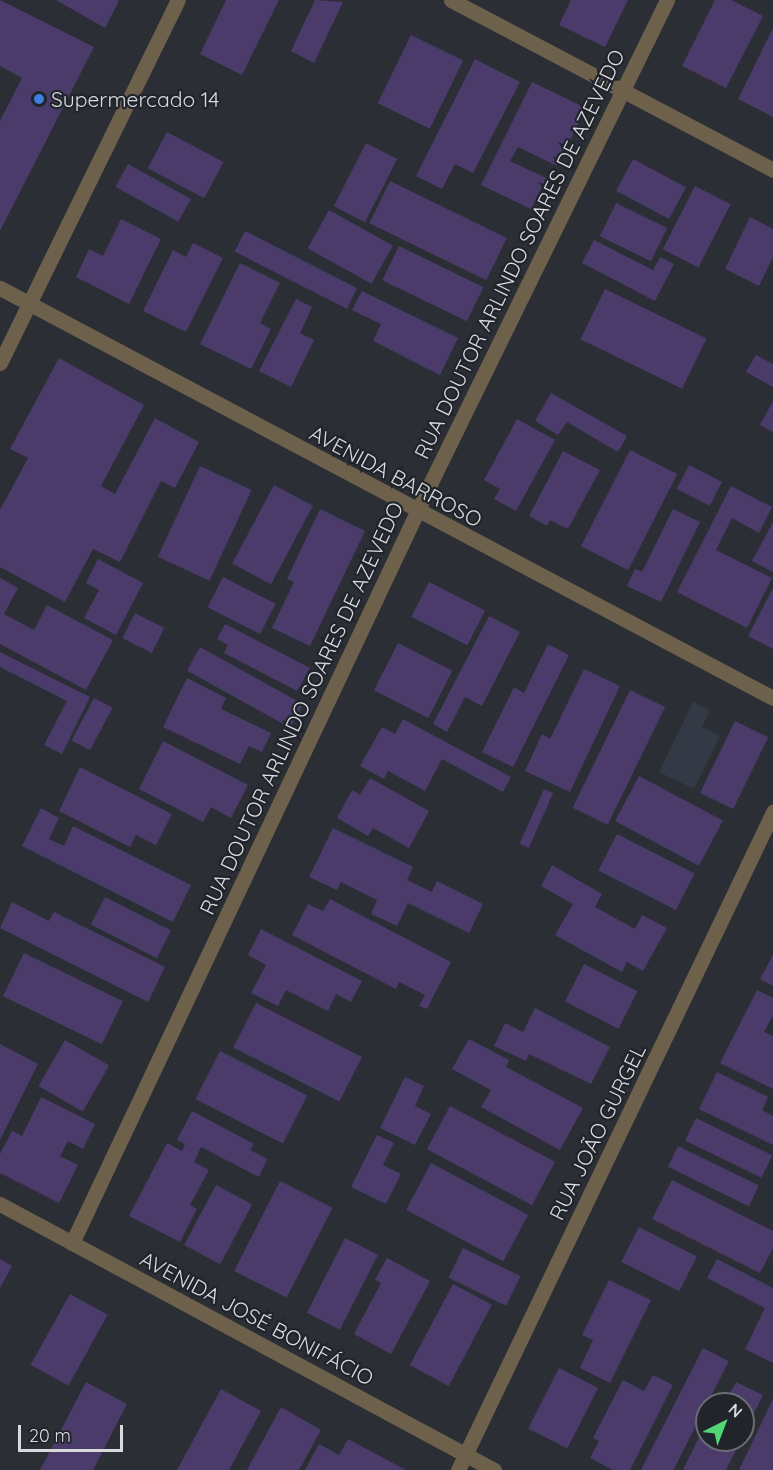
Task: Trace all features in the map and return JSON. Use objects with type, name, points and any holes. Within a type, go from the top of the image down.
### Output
[{"type":"street","points":[[0,363],[178,0]]},
{"type":"street","points":[[451,0],[773,170]]},
{"type":"street","name":"RUA DOUTOR ARLINDO SOARES DE AZEVEDO","points":[[72,1243],[418,511],[667,0]]},
{"type":"street","name":"AVENIDA BARROSO","points":[[0,288],[773,698]]},
{"type":"street","name":"RUA JOÃO GURGEL","points":[[458,1470],[773,812]]},
{"type":"street","name":"AVENIDA JOSÉ BONIFÁCIO","points":[[0,1204],[494,1470]]},
{"type":"shaded area","points":[[693,702],[710,710],[702,727],[720,736],[694,789],[659,772]]},
{"type":"building","name":"Supermercado 14","points":[[0,0],[94,47],[0,231],[0,121],[22,78],[0,66]]},
{"type":"building","points":[[56,0],[117,0],[119,1],[105,28]]},
{"type":"building","points":[[226,0],[279,0],[242,75],[200,54]]},
{"type":"building","points":[[315,0],[343,2],[314,63],[291,51]]},
{"type":"building","points":[[571,0],[628,0],[605,47],[559,25]]},
{"type":"building","points":[[715,0],[731,0],[763,16],[726,88],[682,66]]},
{"type":"building","points":[[773,28],[773,117],[738,99]]},
{"type":"building","points":[[411,35],[463,60],[430,129],[378,103]]},
{"type":"building","points":[[475,59],[520,82],[473,173],[455,164],[442,189],[416,176]]},
{"type":"building","points":[[532,82],[586,108],[557,166],[518,147],[510,161],[546,178],[531,209],[481,185]]},
{"type":"building","points":[[167,132],[224,162],[204,198],[148,168]]},
{"type":"building","points":[[366,143],[397,159],[365,222],[334,206]]},
{"type":"building","points":[[633,159],[686,187],[669,219],[616,191]]},
{"type":"building","points":[[128,164],[191,199],[178,222],[115,187]]},
{"type":"building","points":[[390,181],[507,238],[486,280],[369,223]]},
{"type":"building","points":[[695,186],[731,204],[698,267],[663,249]]},
{"type":"building","points":[[616,203],[667,228],[651,261],[600,236]]},
{"type":"building","points":[[329,210],[393,245],[372,284],[308,248]]},
{"type":"building","points":[[750,217],[773,229],[773,257],[759,286],[725,269]]},
{"type":"building","points":[[121,219],[161,239],[129,304],[76,277],[89,249],[103,256]]},
{"type":"building","points":[[245,231],[357,288],[347,309],[235,251]]},
{"type":"building","points":[[594,240],[653,270],[660,257],[674,264],[655,301],[582,263]]},
{"type":"building","points":[[193,243],[223,258],[186,332],[143,311],[173,250],[186,257]]},
{"type":"building","points":[[399,246],[483,287],[467,321],[382,280]]},
{"type":"building","points":[[240,263],[280,283],[260,323],[271,329],[251,369],[200,344]]},
{"type":"building","points":[[605,289],[707,339],[682,389],[580,339]]},
{"type":"building","points":[[362,291],[458,338],[440,375],[373,341],[381,324],[352,310]]},
{"type":"building","points":[[296,299],[312,307],[300,333],[314,340],[291,387],[259,371]]},
{"type":"building","points":[[756,355],[773,364],[773,387],[746,372]]},
{"type":"building","points":[[59,358],[144,405],[101,486],[115,494],[155,418],[199,442],[175,488],[161,481],[120,562],[93,549],[65,602],[0,567],[0,510],[28,458],[10,449]]},
{"type":"building","points":[[551,393],[627,436],[618,452],[567,422],[558,435],[535,421]]},
{"type":"building","points":[[773,401],[773,432],[760,425]]},
{"type":"building","points":[[517,419],[555,440],[516,511],[494,499],[500,489],[484,480]]},
{"type":"building","points":[[630,450],[677,474],[628,570],[581,546]]},
{"type":"building","points":[[563,451],[600,470],[568,529],[550,520],[547,526],[529,516]]},
{"type":"building","points":[[689,465],[722,482],[710,506],[677,489]]},
{"type":"building","points":[[200,466],[252,490],[209,581],[158,557]]},
{"type":"building","points":[[274,485],[313,506],[271,584],[232,564]]},
{"type":"building","points":[[731,486],[772,507],[759,533],[732,518],[716,550],[772,578],[747,628],[677,592]]},
{"type":"building","points":[[320,509],[365,531],[310,646],[272,628],[294,582],[287,579]]},
{"type":"building","points":[[673,509],[700,522],[661,602],[627,586],[635,569],[642,572]]},
{"type":"building","points":[[773,522],[773,572],[752,561]]},
{"type":"building","points":[[98,559],[143,583],[116,635],[84,618],[99,590],[86,583]]},
{"type":"building","points":[[223,577],[276,604],[260,634],[208,607]]},
{"type":"building","points":[[0,578],[18,588],[4,614],[34,630],[47,605],[113,640],[86,690],[0,644]]},
{"type":"building","points":[[429,582],[485,611],[467,645],[411,617]]},
{"type":"building","points":[[773,588],[773,649],[748,636]]},
{"type":"building","points":[[135,613],[164,628],[152,653],[122,638]]},
{"type":"building","points":[[489,616],[520,632],[482,706],[465,697],[447,732],[433,724]]},
{"type":"building","points":[[225,624],[310,668],[297,691],[224,653],[228,645],[217,639]]},
{"type":"building","points":[[398,643],[452,671],[428,718],[374,690]]},
{"type":"building","points":[[548,644],[569,655],[513,767],[482,752],[514,687],[524,693]]},
{"type":"building","points":[[200,647],[303,704],[290,728],[187,671]]},
{"type":"building","points":[[0,652],[90,697],[62,754],[44,745],[67,701],[0,667]]},
{"type":"building","points":[[584,669],[620,686],[570,792],[525,771],[542,734],[550,739]]},
{"type":"building","points":[[187,678],[226,698],[221,709],[271,733],[262,752],[249,746],[240,764],[163,727]]},
{"type":"building","points":[[630,690],[665,707],[608,825],[573,808]]},
{"type":"building","points":[[94,698],[113,708],[90,750],[71,740]]},
{"type":"building","points":[[403,719],[511,777],[503,792],[442,759],[425,791],[388,771],[384,779],[360,766],[382,727],[395,734]]},
{"type":"building","points":[[735,721],[768,737],[733,809],[700,793]]},
{"type":"building","points":[[163,741],[248,785],[231,818],[211,807],[203,822],[139,789]]},
{"type":"building","points":[[80,767],[172,814],[156,845],[136,835],[130,847],[59,811]]},
{"type":"building","points":[[639,776],[723,821],[699,866],[615,821]]},
{"type":"building","points":[[370,778],[429,811],[409,848],[373,828],[368,836],[337,818],[352,790],[360,795]]},
{"type":"building","points":[[544,789],[553,793],[529,848],[520,844]]},
{"type":"building","points":[[41,808],[59,818],[49,839],[64,846],[73,826],[191,885],[173,922],[22,846]]},
{"type":"building","points":[[333,828],[413,867],[407,880],[432,892],[437,881],[483,904],[469,933],[408,903],[397,926],[371,914],[377,900],[341,882],[337,890],[309,877]]},
{"type":"building","points":[[617,834],[695,873],[676,910],[598,871]]},
{"type":"building","points":[[552,865],[602,894],[595,907],[635,929],[642,915],[667,928],[643,971],[627,962],[622,972],[555,935],[573,904],[541,886]]},
{"type":"building","points":[[105,897],[171,931],[157,958],[91,925]]},
{"type":"building","points":[[330,899],[451,962],[427,1009],[419,1006],[425,995],[399,982],[396,989],[292,935],[308,904],[323,911]]},
{"type":"building","points":[[12,902],[49,921],[54,912],[165,967],[148,1002],[0,928]]},
{"type":"building","points":[[261,929],[362,981],[351,1002],[336,994],[328,1011],[286,990],[278,1006],[251,993],[266,965],[248,955]]},
{"type":"building","points":[[24,953],[123,1001],[102,1044],[3,996]]},
{"type":"building","points":[[773,955],[773,986],[760,979]]},
{"type":"building","points":[[584,964],[637,991],[618,1029],[565,1001]]},
{"type":"building","points":[[757,990],[773,998],[773,1015],[764,1032],[773,1036],[773,1089],[720,1063]]},
{"type":"building","points":[[256,1003],[362,1057],[339,1102],[233,1048]]},
{"type":"building","points":[[535,1008],[610,1047],[591,1084],[529,1054],[526,1061],[494,1046],[505,1023],[523,1032]]},
{"type":"building","points":[[469,1039],[509,1060],[506,1067],[583,1108],[560,1150],[481,1107],[491,1090],[452,1069]]},
{"type":"building","points":[[65,1040],[109,1066],[83,1111],[38,1086]]},
{"type":"building","points":[[0,1044],[38,1064],[0,1140]]},
{"type":"building","points":[[220,1051],[307,1095],[283,1144],[195,1099]]},
{"type":"building","points":[[717,1072],[768,1097],[762,1110],[773,1116],[773,1145],[699,1109]]},
{"type":"building","points":[[405,1077],[424,1086],[415,1106],[431,1114],[415,1145],[380,1128]]},
{"type":"building","points":[[41,1097],[95,1124],[83,1149],[68,1141],[60,1156],[78,1165],[59,1203],[0,1173],[0,1154],[12,1131],[22,1136]]},
{"type":"building","points":[[450,1106],[555,1162],[532,1205],[427,1149]]},
{"type":"building","points":[[192,1111],[254,1144],[250,1150],[267,1159],[259,1177],[201,1147],[194,1162],[209,1170],[190,1205],[197,1209],[180,1242],[129,1216],[167,1143],[182,1151],[185,1144],[177,1140]]},
{"type":"building","points":[[696,1118],[772,1155],[761,1178],[685,1140]]},
{"type":"building","points":[[377,1135],[394,1143],[383,1165],[401,1174],[386,1204],[351,1187]]},
{"type":"building","points":[[678,1146],[759,1185],[749,1206],[668,1167]]},
{"type":"building","points":[[431,1163],[528,1215],[503,1261],[406,1210]]},
{"type":"building","points":[[672,1180],[773,1231],[773,1248],[760,1273],[652,1219]]},
{"type":"building","points":[[280,1181],[333,1208],[287,1298],[234,1271]]},
{"type":"building","points":[[216,1185],[252,1204],[220,1264],[184,1245]]},
{"type":"building","points":[[639,1227],[697,1257],[679,1291],[621,1262]]},
{"type":"building","points":[[345,1238],[378,1255],[340,1330],[307,1313]]},
{"type":"building","points":[[463,1248],[521,1276],[506,1306],[449,1278]]},
{"type":"building","points":[[387,1258],[430,1281],[391,1354],[354,1334],[381,1283],[375,1280]]},
{"type":"building","points":[[0,1259],[12,1266],[0,1288]]},
{"type":"building","points":[[717,1259],[773,1288],[773,1363],[745,1349],[765,1308],[707,1278]]},
{"type":"building","points":[[609,1280],[651,1300],[610,1383],[580,1368],[593,1340],[582,1335]]},
{"type":"building","points":[[453,1284],[492,1305],[449,1386],[410,1365]]},
{"type":"building","points":[[70,1294],[108,1315],[68,1386],[31,1365]]},
{"type":"building","points":[[703,1348],[729,1361],[713,1392],[695,1392],[695,1428],[673,1470],[643,1470],[641,1469]]},
{"type":"building","points":[[559,1368],[598,1388],[567,1449],[528,1429]]},
{"type":"building","points":[[653,1375],[673,1385],[630,1470],[613,1470],[590,1458],[599,1441],[593,1438],[623,1380],[644,1391]]},
{"type":"building","points":[[86,1382],[127,1404],[93,1470],[40,1470]]},
{"type":"building","points":[[736,1382],[763,1395],[755,1411],[755,1392],[731,1392]]},
{"type":"building","points":[[221,1389],[261,1411],[229,1470],[177,1470]]},
{"type":"building","points":[[773,1399],[773,1470],[739,1470],[748,1452],[755,1452],[755,1437]]},
{"type":"building","points":[[281,1407],[321,1430],[299,1470],[247,1470]]},
{"type":"building","points":[[348,1439],[406,1470],[305,1470],[319,1444],[339,1455]]},
{"type":"building","points":[[695,1446],[695,1452],[735,1452],[726,1470],[683,1470]]},
{"type":"place","name":"Supermercado 14","points":[[39,99]]}]
